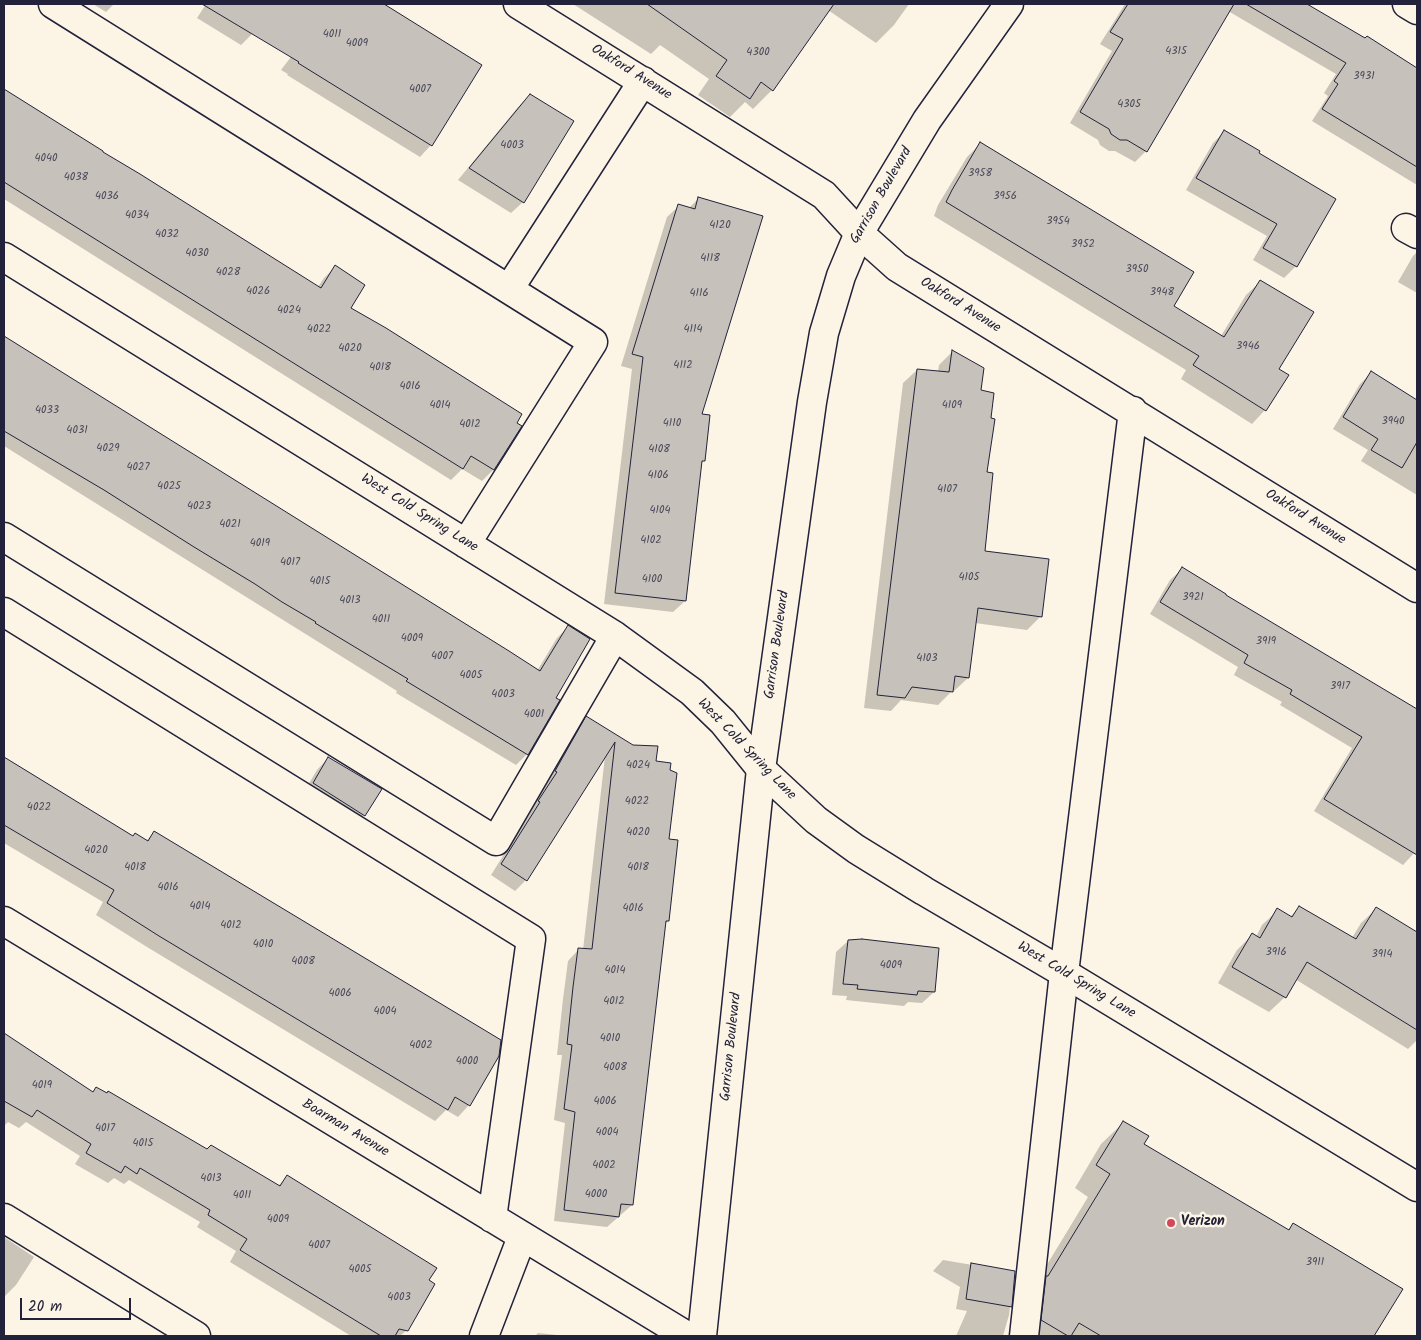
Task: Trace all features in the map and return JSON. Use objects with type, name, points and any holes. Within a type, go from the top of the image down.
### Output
[{"type":"street","points":[[53,4],[593,342],[466,544]]},
{"type":"street","name":"Oakford Avenue","points":[[518,4],[824,195],[859,232],[897,267],[1417,588]]},
{"type":"street","name":"Garrison Boulevard","points":[[702,1336],[761,769],[812,402],[824,333],[841,276],[859,232],[927,120],[1009,4]]},
{"type":"street","points":[[1407,4],[1417,10]]},
{"type":"street","points":[[509,289],[643,81]]},
{"type":"street","name":"West Cold Spring Lane","points":[[4,257],[615,636],[692,692],[723,722],[761,769],[816,820],[856,849],[924,891],[1064,972],[1417,1187]]},
{"type":"street","points":[[1024,1336],[1064,972],[1133,411]]},
{"type":"street","points":[[4,536],[496,840],[615,636]]},
{"type":"street","points":[[4,612],[531,938],[492,1218]]},
{"type":"street","name":"Boarman Avenue","points":[[4,921],[686,1336]]},
{"type":"street","points":[[4,1218],[196,1336]]},
{"type":"street","points":[[484,1336],[522,1237]]},
{"type":"building","points":[[202,4],[384,4],[482,65],[432,146],[299,62]]},
{"type":"building","points":[[647,4],[834,4],[773,91],[761,82],[750,99],[716,76],[727,60]]},
{"type":"building","points":[[1128,4],[1234,4],[1147,152],[1127,140],[1120,140],[1111,134],[1109,129],[1080,112],[1123,39],[1110,32]]},
{"type":"building","points":[[1246,4],[1307,4],[1365,38],[1367,36],[1417,68],[1417,167],[1322,109],[1338,84],[1334,81],[1346,63]]},
{"type":"building","points":[[4,89],[321,288],[335,265],[365,285],[351,308],[522,414],[517,423],[522,426],[494,470],[471,456],[463,469],[4,182]]},
{"type":"building","points":[[530,94],[574,121],[524,203],[469,168]]},
{"type":"building","points":[[1224,130],[1336,199],[1297,267],[1263,248],[1277,224],[1196,178]]},
{"type":"building","points":[[980,142],[1194,272],[1174,306],[1224,337],[1260,280],[1314,312],[1279,369],[1289,375],[1266,411],[1193,365],[1199,356],[946,202]]},
{"type":"building","points":[[698,197],[763,216],[702,414],[710,415],[705,461],[702,461],[686,601],[615,593],[643,357],[632,354],[678,204],[695,209]]},
{"type":"building","points":[[4,336],[540,671],[568,625],[590,639],[556,698],[560,700],[528,755],[406,681],[408,679],[315,623],[104,490],[4,431]]},
{"type":"building","points":[[952,350],[984,368],[981,390],[994,393],[991,418],[995,419],[987,472],[993,473],[985,551],[1049,559],[1042,617],[978,608],[969,678],[955,676],[953,692],[912,687],[905,698],[877,695],[917,369],[949,372]]},
{"type":"building","points":[[1371,371],[1417,400],[1417,442],[1402,468],[1371,450],[1378,439],[1343,417]]},
{"type":"building","points":[[1182,567],[1417,709],[1417,855],[1324,799],[1362,737],[1290,694],[1292,690],[1244,663],[1248,655],[1160,602]]},
{"type":"building","points":[[586,716],[633,745],[658,746],[656,761],[671,763],[670,770],[677,773],[669,839],[678,840],[669,921],[666,921],[633,1205],[621,1204],[619,1217],[564,1210],[575,1112],[564,1109],[572,1045],[567,1044],[573,987],[578,948],[592,949],[615,742],[527,881],[501,864],[540,802],[538,801],[557,772],[555,771]]},
{"type":"building","points":[[4,757],[133,836],[135,833],[148,841],[154,831],[501,1040],[499,1056],[470,1106],[455,1097],[448,1110],[107,903],[114,890],[4,825]]},
{"type":"building","points":[[328,757],[382,789],[365,816],[313,783]]},
{"type":"building","points":[[1299,906],[1356,939],[1376,907],[1417,932],[1417,1030],[1307,962],[1286,998],[1232,967],[1252,933],[1260,938],[1277,908],[1292,917]]},
{"type":"building","points":[[862,939],[939,948],[935,992],[918,991],[917,995],[857,989],[858,985],[843,984],[848,940]]},
{"type":"building","points":[[4,1033],[93,1092],[96,1087],[107,1093],[108,1091],[207,1149],[211,1145],[280,1186],[287,1175],[437,1268],[429,1280],[435,1284],[408,1331],[399,1329],[395,1336],[381,1336],[240,1250],[247,1239],[208,1215],[210,1210],[140,1168],[137,1174],[125,1166],[121,1173],[86,1153],[91,1144],[37,1110],[32,1117],[4,1101]]},
{"type":"building","name":"Verizon","points":[[1123,1121],[1149,1136],[1144,1144],[1289,1230],[1293,1223],[1403,1289],[1374,1336],[1101,1336],[1079,1323],[1071,1336],[1068,1336],[1041,1320],[1046,1276],[1048,1276],[1110,1174],[1096,1165]]},
{"type":"building","points":[[971,1263],[1015,1271],[1012,1307],[966,1299]]},
{"type":"place","name":"Verizon","points":[[1171,1223]]}]
